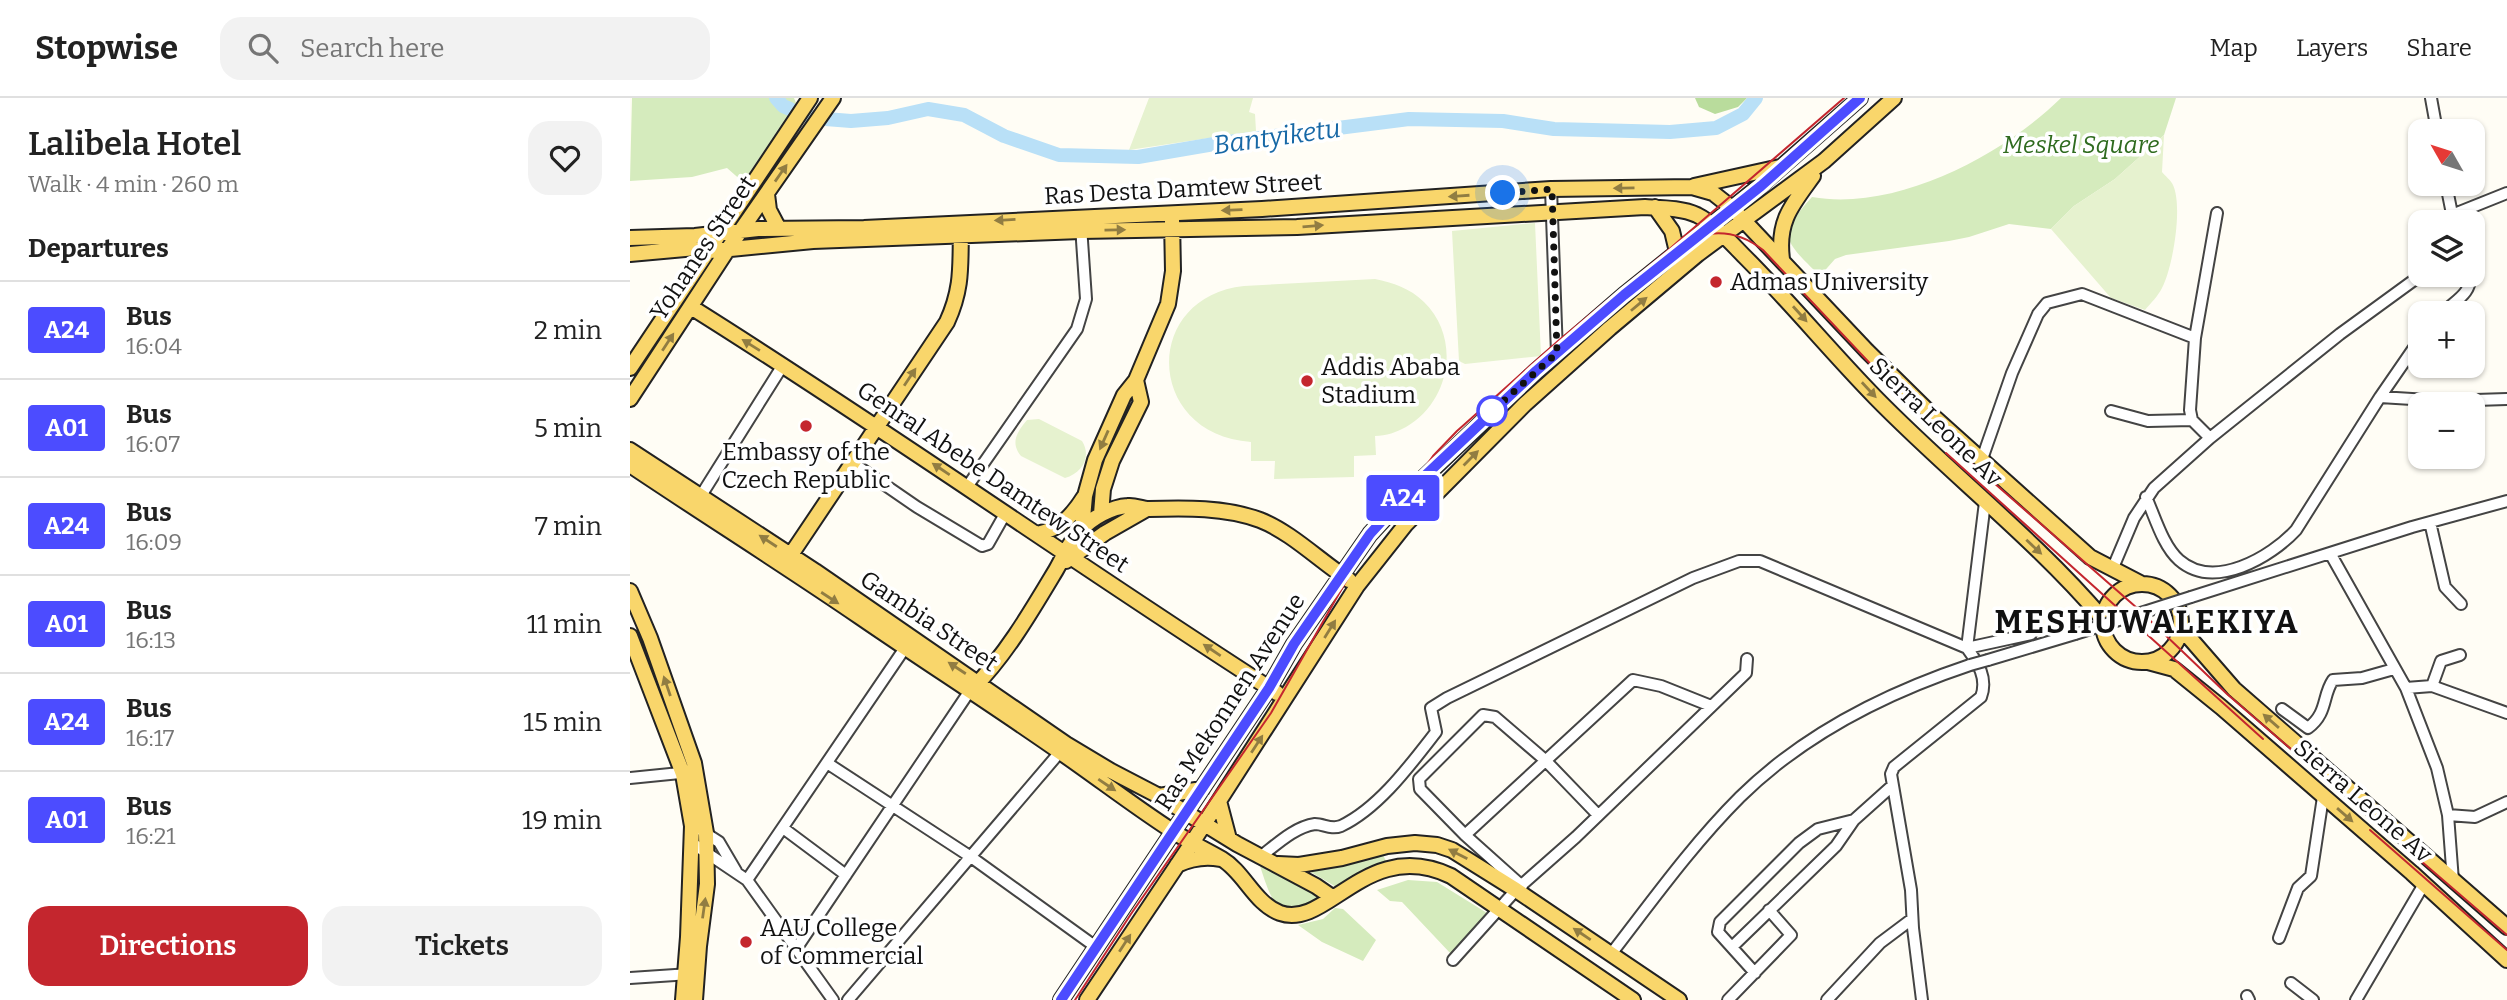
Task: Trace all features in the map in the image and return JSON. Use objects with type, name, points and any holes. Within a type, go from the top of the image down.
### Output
[{"type":"main road","name":"Ras Mekonnen Avenue","points":[[1061,1000],[1269,688],[1294,644],[1370,534],[1412,488],[1557,353],[1860,98]]},
{"type":"main road","points":[[1782,259],[1780,235],[1787,214],[1824,161],[1894,98]]},
{"type":"main road","points":[[806,105],[824,112]]},
{"type":"main road","name":"Yohanes Street","points":[[630,368],[806,105]]},
{"type":"main road","name":"Yohanes Street","points":[[630,399],[824,112]]},
{"type":"main road","name":"Ras Mekonnen Avenue","points":[[1087,1000],[1205,824],[1357,586],[1406,524],[1525,404],[1610,328],[1698,254],[1824,161]]},
{"type":"main road","points":[[1692,187],[1781,167]]},
{"type":"main road","name":"Ras Desta Damtew Street","points":[[1081,224],[1172,212],[1262,209],[1552,189],[1692,187],[1713,193],[1744,219],[1891,375],[1982,459],[2090,557],[2140,583]]},
{"type":"main road","points":[[767,194],[769,210],[779,229]]},
{"type":"main road","points":[[1654,208],[1672,231],[1677,252]]},
{"type":"main road","name":"Ras Desta Damtew Street","points":[[630,254],[696,248],[710,251],[961,229],[1081,224],[1172,228],[1297,227],[1553,211],[1654,208],[1696,214],[1723,236]]},
{"type":"main road","points":[[974,687],[1014,634],[1068,554],[1082,528],[1085,496],[1095,460],[1124,395],[1136,380],[1168,304],[1173,271],[1172,212]]},
{"type":"main road","name":"Ras Desta Damtew Street","points":[[630,238],[779,229],[961,229]]},
{"type":"main road","points":[[786,561],[947,321],[956,303],[961,282],[961,229]]},
{"type":"main road","name":"Sierra Leone Av","points":[[1723,236],[1774,285],[1881,403],[2071,582],[2103,619]]},
{"type":"main road","points":[[669,251],[682,253],[686,257],[690,270],[687,285]]},
{"type":"main road","points":[[1698,254],[1714,251],[1742,254]]},
{"type":"main road","name":"Genral Abebe Damtew Street","points":[[691,307],[877,426],[1005,514],[1286,699]]},
{"type":"main road","points":[[1101,514],[1103,489],[1112,461],[1141,402],[1136,380]]},
{"type":"main road","name":"Gambia Street","points":[[630,450],[697,502],[974,687],[1111,771],[1332,897]]},
{"type":"main road","name":"Gambia Street","points":[[630,465],[697,502]]},
{"type":"main road","points":[[1037,534],[1061,525],[1085,496]]},
{"type":"main road","points":[[1082,528],[1101,514],[1129,506],[1147,509],[1206,509],[1259,519],[1357,586]]},
{"type":"main road","points":[[1068,554],[1147,509]]},
{"type":"main road","points":[[2140,583],[2157,586],[2171,596],[2180,611],[2181,628],[2177,640],[2160,658],[2148,662],[2127,659],[2110,646],[2104,633],[2103,619],[2115,594],[2140,583]]},
{"type":"main road","points":[[630,591],[650,638],[706,833],[707,884],[690,974],[682,1000]]},
{"type":"main road","name":"Sierra Leone Av","points":[[2181,628],[2234,689],[2507,927]]},
{"type":"main road","points":[[650,638],[632,640],[689,772],[692,826],[690,974],[695,1000]]},
{"type":"main road","name":"Sierra Leone Av","points":[[2148,662],[2174,669],[2424,884],[2507,960]]},
{"type":"main road","name":"Gambia Street","points":[[974,687],[1172,831],[1224,860],[1265,904],[1280,913],[1299,914],[1317,908],[1353,883],[1378,871],[1412,865],[1434,868],[1451,876],[1633,1000]]},
{"type":"main road","points":[[1159,796],[1202,789]]},
{"type":"main road","points":[[1219,801],[1229,839]]},
{"type":"main road","points":[[1149,815],[1161,847]]},
{"type":"main road","points":[[1266,860],[1299,865],[1342,858],[1387,846],[1415,843],[1437,845],[1519,888],[1679,1000]]},
{"type":"main road","points":[[1177,865],[1188,860],[1212,857],[1224,860]]},
{"type":"street","points":[[2431,98],[2435,119]]},
{"type":"street","points":[[1552,189],[1557,353]]},
{"type":"street","points":[[2472,210],[2507,193]]},
{"type":"street","points":[[2210,438],[2192,420],[2190,410],[2195,338],[2217,213]]},
{"type":"street","points":[[967,486],[1077,329],[1086,299],[1081,224]]},
{"type":"street","points":[[2112,570],[2146,497],[2210,438],[2340,334],[2408,284]]},
{"type":"street","points":[[2456,301],[2470,287]]},
{"type":"street","points":[[1982,459],[2012,373],[2038,314],[2047,303],[2082,294],[2195,338]]},
{"type":"street","points":[[2146,497],[2170,549],[2189,567],[2222,573],[2263,557],[2282,545],[2296,530],[2408,356]]},
{"type":"street","points":[[697,502],[783,365]]},
{"type":"street","points":[[2380,397],[2444,401],[2507,399]]},
{"type":"street","points":[[2111,411],[2148,421],[2192,420]]},
{"type":"street","points":[[853,463],[917,507],[982,546],[988,544],[1005,514]]},
{"type":"street","points":[[1611,954],[1679,866],[1741,796],[1811,738],[1890,696],[1924,680],[1970,665],[2430,522],[2507,501]]},
{"type":"street","points":[[1967,648],[1985,502]]},
{"type":"street","points":[[2430,522],[2445,587],[2461,604]]},
{"type":"street","points":[[2330,553],[2406,688],[2437,768],[2448,814],[2453,881]]},
{"type":"street","points":[[1266,860],[1298,829],[1318,824],[1327,828],[1339,827],[1393,786],[1436,732],[1431,708],[1447,698],[1693,578],[1739,561],[1760,561],[1967,648],[1978,663],[1984,679],[1981,697],[1894,767],[1891,774],[1911,890],[1922,1000]]},
{"type":"street","points":[[1967,648],[2031,634]]},
{"type":"street","points":[[742,877],[783,828],[908,643]]},
{"type":"street","points":[[2432,687],[2441,661],[2460,655]]},
{"type":"street","points":[[1453,960],[1498,908],[1746,673],[1747,659]]},
{"type":"street","points":[[2281,709],[2308,728],[2323,710],[2333,680],[2362,678],[2394,669]]},
{"type":"street","points":[[1465,835],[1633,680],[1661,686],[1712,706]]},
{"type":"street","points":[[796,949],[974,687]]},
{"type":"street","points":[[2406,688],[2432,687],[2507,713]]},
{"type":"street","points":[[1519,888],[1420,789],[1418,783],[1483,715],[1495,717],[1545,760],[1598,815]]},
{"type":"street","points":[[848,1000],[1060,752]]},
{"type":"street","points":[[827,763],[971,857],[1096,947]]},
{"type":"street","points":[[630,778],[689,772]]},
{"type":"street","points":[[1732,947],[1836,846],[1854,820],[1892,786]]},
{"type":"street","points":[[2279,938],[2298,888],[2311,876],[2323,797]]},
{"type":"street","points":[[2448,814],[2475,817],[2507,802]]},
{"type":"street","points":[[1755,972],[1718,932],[1720,922],[1799,843],[1818,829],[1854,820]]},
{"type":"street","points":[[692,826],[719,842],[833,1000]]},
{"type":"street","points":[[783,828],[846,875]]},
{"type":"street","points":[[692,843],[742,877]]},
{"type":"street","points":[[2356,1000],[2424,884]]},
{"type":"street","points":[[1728,1000],[1791,935],[1769,910]]},
{"type":"street","points":[[2493,915],[2507,910]]},
{"type":"street","points":[[1827,1000],[1880,943],[1912,919]]},
{"type":"street","points":[[630,978],[690,974]]},
{"type":"street","points":[[2291,983],[2313,1000]]},
{"type":"green space","points":[[632,98],[794,98],[796,103],[743,182],[727,168],[692,177],[630,181]]},
{"type":"green space","points":[[1149,98],[1253,98],[1249,112],[1255,114],[1256,131],[1129,150]]},
{"type":"green space","points":[[1695,98],[1747,98],[1738,107],[1715,114],[1699,107]]},
{"type":"green space","name":"Meskel Square","points":[[2061,98],[2176,98],[2164,135],[2115,179],[2074,206],[2051,229],[2009,224],[1949,241],[1846,255],[1835,259],[1820,276],[1792,246],[1789,230],[1812,197],[1844,199],[1878,196],[1946,174],[2009,140]]},
{"type":"green space","points":[[2164,135],[2162,172],[2172,183],[2176,195],[2177,221],[2166,278],[2162,288],[2145,310],[2111,298],[2051,229],[2074,206],[2115,179]]},
{"type":"green space","points":[[1535,223],[1541,356],[1465,364],[1459,361],[1452,231]]},
{"type":"green space","name":"Addis Ababa Stadium","points":[[1375,279],[1395,284],[1413,293],[1436,317],[1443,333],[1446,368],[1433,402],[1421,416],[1399,431],[1375,436],[1376,455],[1354,456],[1354,477],[1274,479],[1275,461],[1251,461],[1251,442],[1216,434],[1191,416],[1175,392],[1169,366],[1173,338],[1187,314],[1210,296],[1244,286]]},
{"type":"green space","points":[[1039,419],[1082,441],[1086,453],[1084,464],[1071,476],[1065,478],[1021,456],[1018,451],[1015,442],[1018,433],[1027,420]]},
{"type":"green space","points":[[1383,855],[1387,863],[1338,888],[1309,871]]},
{"type":"green space","points":[[1260,866],[1323,901],[1296,909],[1280,906],[1269,892]]},
{"type":"green space","points":[[1408,880],[1437,882],[1487,913],[1451,954],[1402,902],[1390,901],[1377,890]]},
{"type":"green space","points":[[1335,908],[1343,909],[1376,940],[1363,961],[1322,942],[1298,925],[1323,919]]},
{"type":"waterway","name":"Bantyiketu","points":[[776,98],[790,109]]},
{"type":"waterway","name":"Bantyiketu","points":[[797,112],[813,118],[851,121],[888,118],[928,109],[964,115],[1004,136],[1059,155],[1138,157],[1220,143],[1409,119],[1503,121],[1554,129],[1670,132],[1716,128],[1743,114],[1756,98]]},
{"type":"tram line","points":[[1075,1000],[1131,914],[1271,713],[1353,569],[1433,456],[1457,431],[1558,341],[1666,252],[1844,98]]},
{"type":"tram line","points":[[1683,242],[1704,235],[1724,233],[1744,238],[1763,250],[1930,427],[2137,608],[2227,694],[2507,935]]},
{"type":"tram line","points":[[1946,453],[2263,739]]},
{"type":"tram line","points":[[2370,830],[2507,950]]},
{"type":"bus line","name":"A24","points":[[1061,1000],[1269,688],[1294,644],[1345,568],[1390,511],[1536,371],[1624,295],[1761,186],[1860,98]]},
{"type":"place","name":"Admas University","points":[[1716,282]]},
{"type":"place","name":"Addis Ababa Stadium","points":[[1307,381]]},
{"type":"place","name":"Embassy of the Czech Republic","points":[[806,426]]},
{"type":"place","name":"AAU College of Commercial","points":[[746,942]]},
{"type":"district","name":"MESHUWALEKIYA","points":[[2147,622]]},
{"type":"route","points":[[1492,411],[1489,414],[1557,353],[1552,189],[1503,193]]}]
